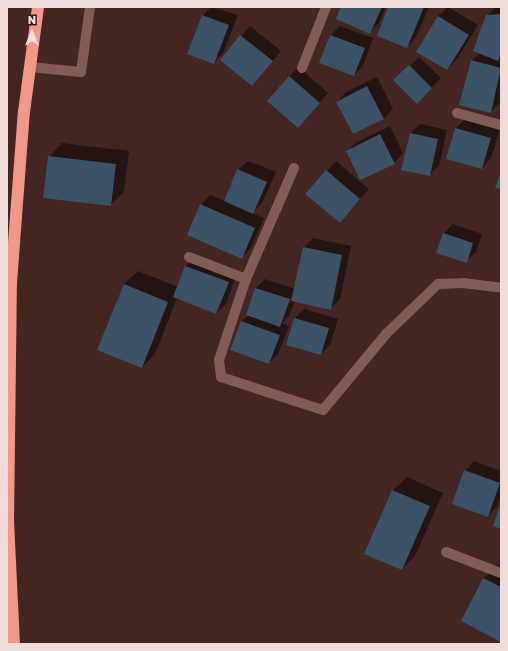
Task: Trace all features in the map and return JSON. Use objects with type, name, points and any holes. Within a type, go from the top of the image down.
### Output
[{"type":"highway","points":[[14,644],[8,522],[11,283],[24,112],[38,7]]},
{"type":"lane","points":[[30,67],[81,72],[90,7]]},
{"type":"lane","points":[[302,68],[326,7]]},
{"type":"lane","points":[[457,114],[501,125]]},
{"type":"lane","points":[[294,168],[246,279],[219,360],[221,377],[323,410],[387,333],[438,284],[463,283],[501,288]]},
{"type":"lane","points":[[189,257],[246,279]]},
{"type":"lane","points":[[446,552],[501,573]]},
{"type":"building","points":[[341,7],[382,7],[370,34],[336,19]]},
{"type":"building","points":[[388,7],[424,7],[407,48],[377,36]]},
{"type":"building","points":[[501,14],[501,52],[498,61],[473,51],[486,15]]},
{"type":"building","points":[[202,15],[229,25],[214,64],[187,54]]},
{"type":"building","points":[[438,16],[469,35],[447,70],[416,52]]},
{"type":"building","points":[[240,35],[273,61],[252,86],[220,60]]},
{"type":"building","points":[[330,35],[365,48],[354,76],[319,63]]},
{"type":"building","points":[[471,60],[501,68],[491,113],[459,105]]},
{"type":"building","points":[[409,65],[432,88],[417,104],[393,80]]},
{"type":"building","points":[[289,76],[320,103],[298,128],[267,101]]},
{"type":"building","points":[[367,86],[384,119],[353,134],[336,102]]},
{"type":"building","points":[[455,128],[491,138],[482,169],[446,159]]},
{"type":"building","points":[[410,133],[438,139],[430,176],[401,170]]},
{"type":"building","points":[[380,134],[395,164],[360,180],[346,151]]},
{"type":"building","points":[[48,156],[116,164],[111,206],[43,198]]},
{"type":"building","points":[[237,169],[267,182],[253,214],[224,201]]},
{"type":"building","points":[[326,170],[360,199],[340,223],[305,194]]},
{"type":"building","points":[[501,171],[501,189],[495,188]]},
{"type":"building","points":[[200,204],[255,228],[242,259],[187,235]]},
{"type":"building","points":[[443,233],[473,243],[467,263],[436,253]]},
{"type":"building","points":[[303,247],[342,255],[331,310],[291,301]]},
{"type":"building","points":[[185,266],[229,282],[216,314],[173,297]]},
{"type":"building","points":[[124,284],[168,302],[142,368],[97,350]]},
{"type":"building","points":[[255,288],[290,299],[280,327],[246,315]]},
{"type":"building","points":[[294,318],[329,328],[321,355],[286,345]]},
{"type":"building","points":[[241,321],[280,335],[269,364],[230,350]]},
{"type":"building","points":[[464,470],[500,483],[488,517],[452,504]]},
{"type":"building","points":[[392,490],[430,506],[402,570],[364,554]]},
{"type":"building","points":[[501,502],[501,529],[493,526]]},
{"type":"building","points":[[483,578],[501,587],[501,642],[461,621]]}]
